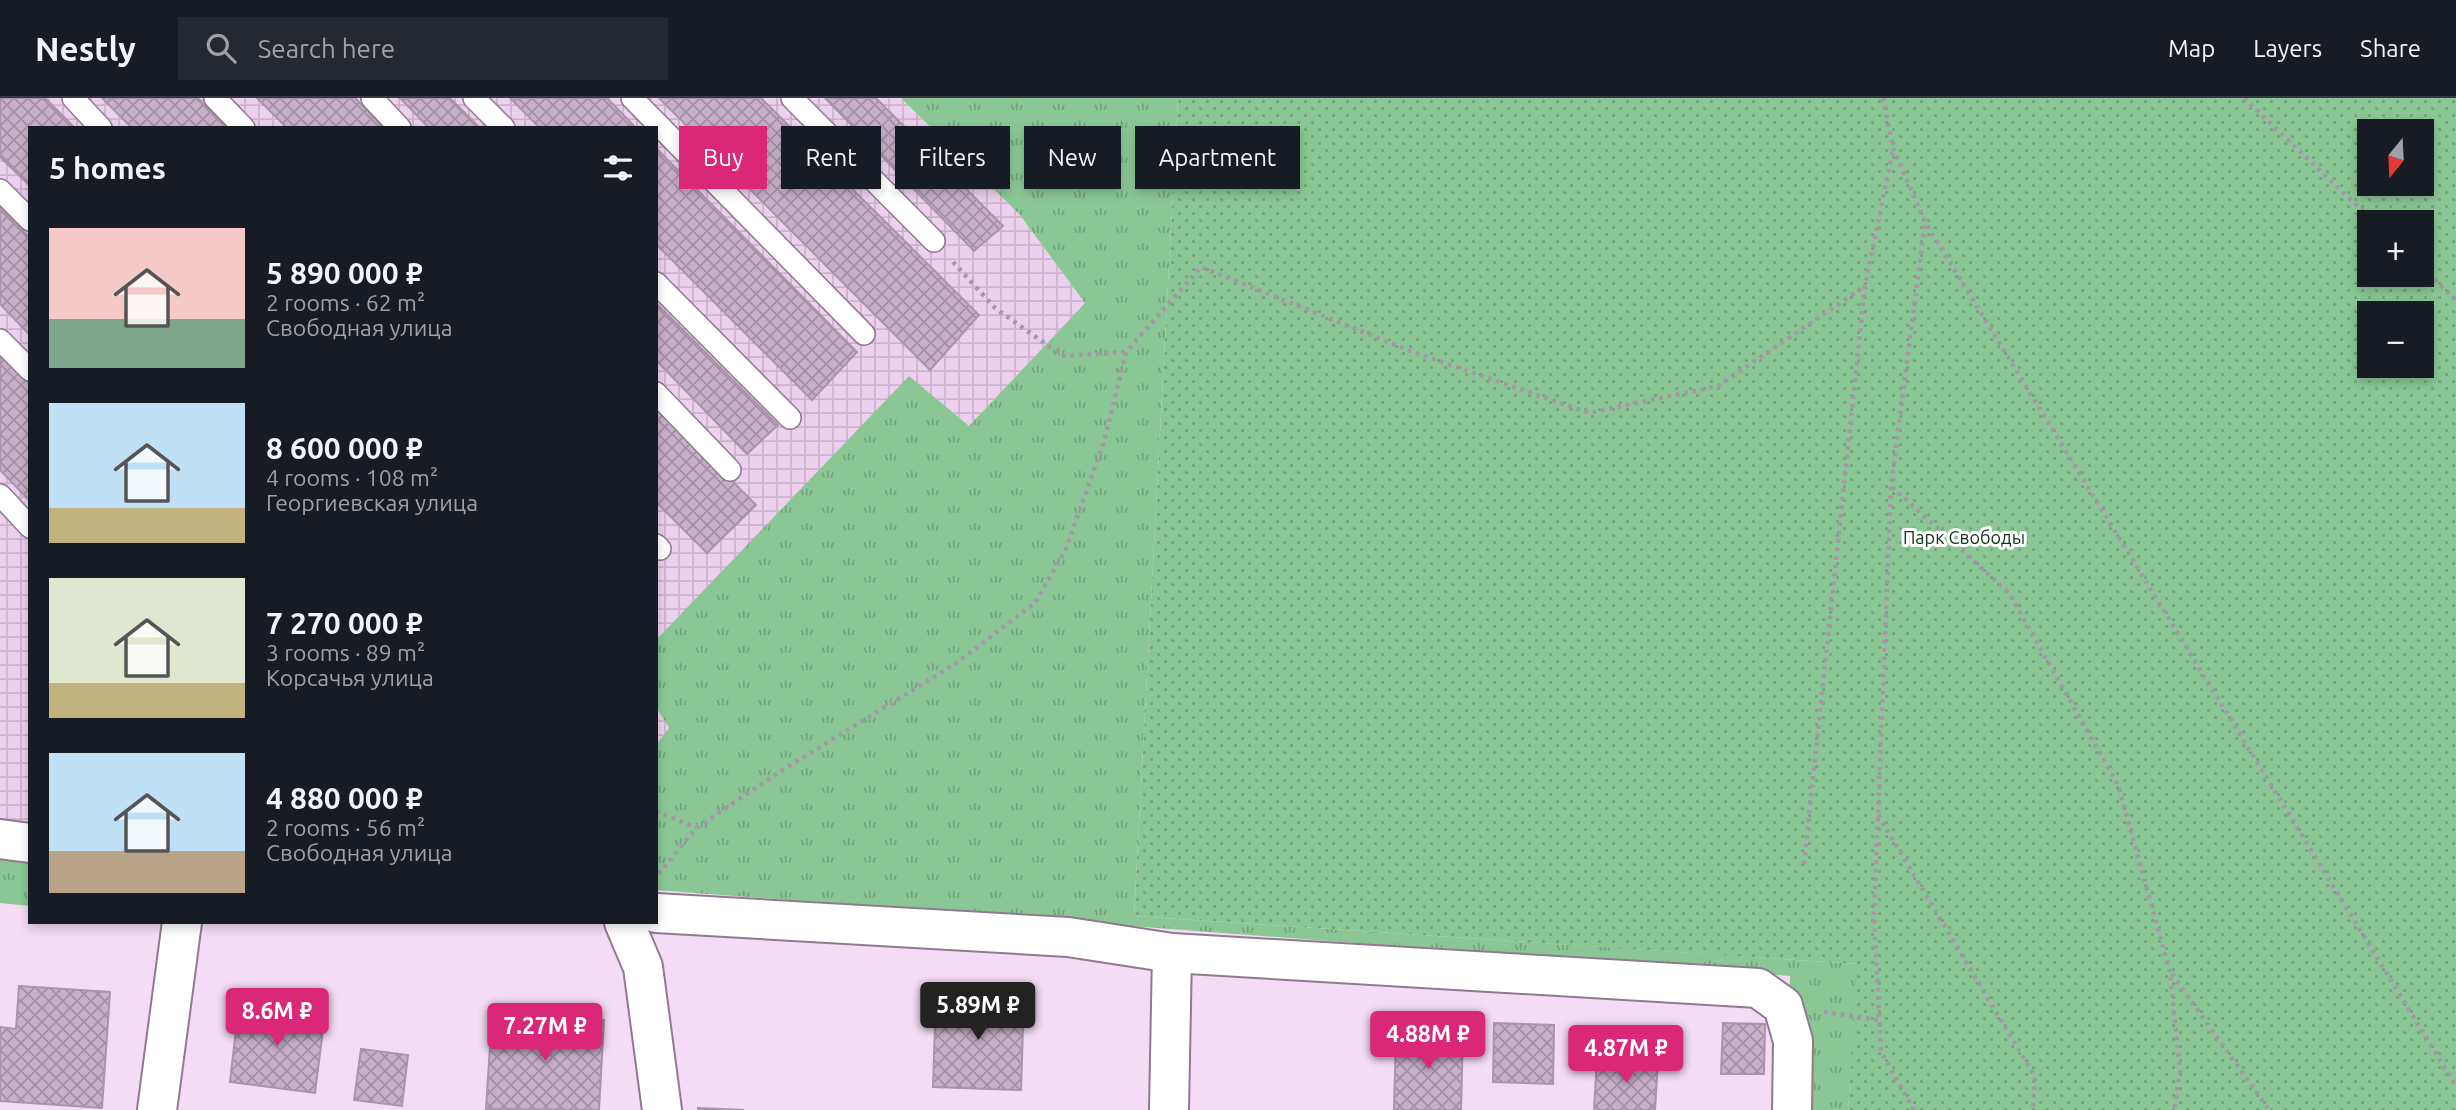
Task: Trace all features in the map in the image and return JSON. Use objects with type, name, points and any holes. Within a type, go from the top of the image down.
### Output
[{"type":"street","points":[[0,839],[28,843]]},
{"type":"street","points":[[658,913],[1068,937],[1172,953],[1758,988],[1783,1006],[1793,1041],[1793,1110]]},
{"type":"street","points":[[158,1110],[182,924]]},
{"type":"street","points":[[625,924],[643,967],[662,1110]]},
{"type":"street","points":[[1169,1110],[1172,953]]},
{"type":"lane","points":[[72,98],[100,126]]},
{"type":"lane","points":[[215,98],[242,126]]},
{"type":"lane","points":[[372,98],[398,126]]},
{"type":"lane","points":[[474,98],[502,126]]},
{"type":"lane","points":[[632,98],[864,334]]},
{"type":"lane","points":[[792,98],[934,241]]},
{"type":"lane","points":[[0,190],[28,218]]},
{"type":"lane","points":[[658,285],[790,418]]},
{"type":"lane","points":[[0,340],[28,368]]},
{"type":"lane","points":[[658,395],[730,470]]},
{"type":"lane","points":[[0,495],[28,525]]},
{"type":"path","points":[[1883,98],[1893,148],[1925,222],[2456,1086]]},
{"type":"path","points":[[2244,98],[2361,210]]},
{"type":"path","points":[[1804,864],[1865,286],[1893,148]]},
{"type":"path","points":[[1914,1110],[1881,1052],[1874,917],[1891,486],[1925,222]]},
{"type":"path","points":[[934,241],[995,308],[1063,355],[1126,352]]},
{"type":"path","points":[[658,875],[696,828],[781,771],[955,664],[1035,603],[1065,551],[1104,442],[1126,352],[1202,267],[1413,352],[1589,413],[1718,386],[1865,286]]},
{"type":"path","points":[[2434,279],[2456,300]]},
{"type":"path","points":[[1891,486],[2009,593],[2118,785],[2170,972],[2180,1071],[2174,1110]]},
{"type":"path","points":[[658,812],[696,828]]},
{"type":"path","points":[[1878,814],[2035,1077],[2033,1110]]},
{"type":"path","points":[[2170,972],[2269,1110]]},
{"type":"path","points":[[1783,1006],[1878,1020]]},
{"type":"shaded area","points":[[0,98],[901,98],[929,126],[895,126],[895,189],[994,189],[1020,215],[1085,303],[969,426],[909,377],[658,638],[658,126],[28,126],[28,830],[0,827]]},
{"type":"shaded area","points":[[658,710],[669,728],[658,742]]},
{"type":"green space","points":[[901,98],[1178,98],[1176,126],[1135,126],[1135,189],[1173,189],[1134,916],[1858,964],[1848,1110],[1787,1110],[1790,976],[658,890],[658,742],[669,728],[658,710],[658,638],[909,376],[969,426],[1085,303],[1020,215],[994,189],[1010,189],[1010,126],[929,126]]},
{"type":"green space","name":"Парк Свободы","points":[[1178,98],[2456,98],[2456,1110],[1848,1110],[1857,964],[1134,916],[1173,189],[1300,189],[1300,126],[1176,126]]},
{"type":"green space","points":[[0,859],[28,862],[28,906],[0,903]]},
{"type":"building","points":[[0,98],[45,98],[73,126],[28,126],[28,184],[0,157]]},
{"type":"building","points":[[102,98],[198,98],[225,126],[130,126]]},
{"type":"building","points":[[257,98],[355,98],[382,126],[285,126]]},
{"type":"building","points":[[400,98],[450,98],[478,126],[427,126]]},
{"type":"building","points":[[510,98],[607,98],[634,126],[538,126]]},
{"type":"building","points":[[659,98],[761,98],[789,126],[781,126],[781,189],[852,189],[979,315],[930,370],[750,189],[767,189],[767,126],[687,126]]},
{"type":"building","points":[[825,98],[876,98],[904,126],[895,126],[895,170],[881,156],[881,126],[852,126]]},
{"type":"building","points":[[658,150],[679,171],[679,189],[696,189],[857,352],[812,400],[658,246]]},
{"type":"building","points":[[914,189],[966,189],[1003,226],[974,251]]},
{"type":"building","points":[[0,208],[28,236],[28,333],[0,304]]},
{"type":"building","points":[[658,305],[778,425],[747,454],[658,362]]},
{"type":"building","points":[[0,354],[28,382],[28,499],[0,470]]},
{"type":"building","points":[[658,406],[756,505],[707,553],[658,504]]},
{"type":"building","points":[[19,986],[110,992],[102,1108],[0,1101],[0,1027],[16,1029]]},
{"type":"building","points":[[936,993],[1024,996],[1021,1090],[933,1087]]},
{"type":"building","points":[[239,1003],[325,1014],[315,1093],[230,1082]]},
{"type":"building","points":[[492,1014],[604,1020],[599,1110],[486,1109]]},
{"type":"building","points":[[1494,1023],[1554,1025],[1553,1084],[1493,1082]]},
{"type":"building","points":[[1723,1023],[1765,1024],[1764,1074],[1721,1074]]},
{"type":"building","points":[[1396,1031],[1463,1033],[1461,1110],[1394,1110]]},
{"type":"building","points":[[361,1049],[408,1055],[402,1106],[354,1100]]},
{"type":"building","points":[[1597,1058],[1658,1062],[1655,1110],[1594,1110]]},
{"type":"building","points":[[698,1108],[744,1110],[698,1110]]}]
